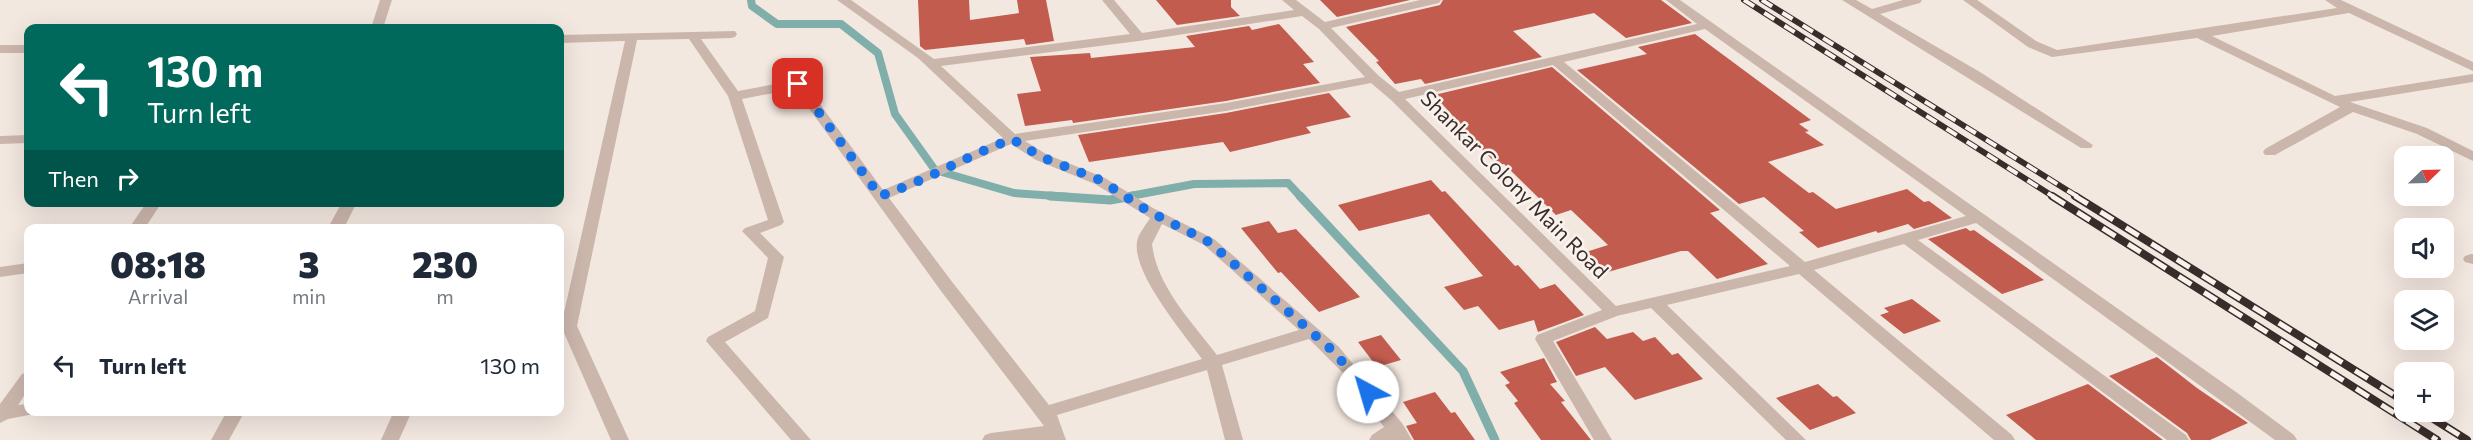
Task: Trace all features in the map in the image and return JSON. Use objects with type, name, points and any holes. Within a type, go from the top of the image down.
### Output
[{"type":"street","points":[[378,24],[386,0]]},
{"type":"street","points":[[843,0],[922,55],[1012,139],[1041,157],[1100,180],[1154,214],[1209,242],[1312,332],[1354,374],[1400,434],[1378,440]]},
{"type":"street","points":[[1108,0],[1139,37]]},
{"type":"street","name":"Shankar Colony Main Road","points":[[1288,0],[1323,26],[1374,79],[1396,97],[1613,312]]},
{"type":"street","points":[[1323,26],[1435,0]]},
{"type":"street","points":[[1672,0],[2230,396],[2288,440]]},
{"type":"street","points":[[1848,0],[1975,75],[2086,145]]},
{"type":"street","points":[[1870,13],[1916,0]]},
{"type":"street","points":[[1968,0],[2042,50],[2067,54],[2350,9]]},
{"type":"street","points":[[2331,0],[2473,67]]},
{"type":"street","points":[[930,63],[1139,37],[1305,12]]},
{"type":"street","points":[[1396,97],[1707,26]]},
{"type":"street","points":[[564,39],[731,34]]},
{"type":"street","points":[[2199,34],[2332,100],[2422,131],[2473,157]]},
{"type":"street","points":[[692,35],[735,96],[776,222],[750,231],[776,257],[762,314],[714,341],[802,440]]},
{"type":"street","points":[[620,440],[564,327],[632,37]]},
{"type":"street","points":[[0,49],[24,49]]},
{"type":"street","points":[[1557,62],[2006,440]]},
{"type":"street","points":[[2332,100],[2473,78]]},
{"type":"street","points":[[880,196],[931,177],[986,148],[1012,139],[1226,107],[1374,79]]},
{"type":"street","points":[[735,96],[798,84],[948,287],[1051,420],[1056,436],[991,440]]},
{"type":"street","points":[[2270,152],[2351,107]]},
{"type":"street","points":[[3,143],[24,140]]},
{"type":"street","points":[[140,224],[152,207]]},
{"type":"street","points":[[338,224],[347,207]]},
{"type":"street","points":[[1154,214],[1143,243],[1146,264],[1213,362],[1234,440]]},
{"type":"street","points":[[1603,440],[1543,339],[1613,312],[1803,268],[1979,217]]},
{"type":"street","points":[[1906,238],[2180,440]]},
{"type":"street","points":[[0,272],[24,269]]},
{"type":"street","points":[[1655,303],[1797,440]]},
{"type":"street","points":[[1045,412],[1312,332]]},
{"type":"street","points":[[0,394],[24,385]]},
{"type":"street","points":[[2,415],[24,385]]},
{"type":"street","points":[[2,415],[24,411]]},
{"type":"street","points":[[220,440],[233,416]]},
{"type":"street","points":[[390,440],[401,416]]},
{"type":"building","points":[[918,0],[969,0],[970,20],[1019,13],[1017,0],[1046,0],[1054,41],[1026,45],[1024,39],[925,50],[920,46]]},
{"type":"building","points":[[1156,0],[1231,0],[1231,7],[1240,16],[1177,25]]},
{"type":"building","points":[[1320,0],[1410,0],[1337,17]]},
{"type":"building","points":[[1443,0],[1661,0],[1692,23],[1626,38],[1594,13],[1513,31],[1542,57],[1425,84],[1421,79],[1395,84],[1376,62],[1379,61],[1346,27],[1440,5]]},
{"type":"building","points":[[1279,24],[1314,62],[1303,64],[1320,83],[1226,101],[1073,123],[1072,120],[1025,126],[1017,94],[1041,91],[1030,57],[1090,53],[1091,58],[1195,47],[1186,36],[1249,26],[1252,30]]},
{"type":"building","points":[[1695,34],[1811,120],[1799,124],[1809,131],[1805,132],[1824,145],[1768,162],[1809,193],[1813,192],[1836,209],[1907,189],[1924,202],[1929,201],[1952,218],[1914,229],[1908,224],[1878,233],[1876,231],[1818,248],[1799,232],[1804,231],[1764,197],[1739,204],[1577,70],[1647,54],[1638,47]]},
{"type":"building","points":[[1552,67],[1720,210],[1710,213],[1768,264],[1717,279],[1688,251],[1681,251],[1608,272],[1586,252],[1608,245],[1571,210],[1556,215],[1504,164],[1498,165],[1469,137],[1471,136],[1434,95]]},
{"type":"building","points":[[1329,93],[1351,117],[1306,127],[1311,133],[1230,152],[1223,142],[1089,162],[1078,135],[1226,113]]},
{"type":"building","points":[[1431,180],[1442,192],[1445,191],[1515,266],[1518,265],[1540,289],[1555,284],[1584,315],[1538,332],[1534,320],[1499,330],[1478,306],[1464,310],[1444,287],[1483,276],[1429,214],[1359,231],[1338,205]]},
{"type":"building","points":[[1269,221],[1278,233],[1296,229],[1360,297],[1319,312],[1281,272],[1278,273],[1241,228]]},
{"type":"building","points":[[1966,228],[1970,231],[1974,230],[2044,280],[2002,294],[1928,239]]},
{"type":"building","points":[[1912,299],[1941,321],[1904,334],[1880,315],[1889,312],[1884,308]]},
{"type":"building","points":[[1595,327],[1607,339],[1633,332],[1643,341],[1655,337],[1672,355],[1678,353],[1703,379],[1635,400],[1605,367],[1576,376],[1556,342]]},
{"type":"building","points":[[1381,335],[1401,360],[1377,367],[1358,342]]},
{"type":"building","points":[[2157,357],[2248,423],[2210,440],[2191,440],[2187,433],[2109,376]]},
{"type":"building","points":[[1544,358],[1557,382],[1550,384],[1565,401],[1561,402],[1591,440],[1541,440],[1514,403],[1518,401],[1505,385],[1510,383],[1500,372]]},
{"type":"building","points":[[1818,384],[1833,397],[1837,396],[1856,413],[1810,430],[1776,398]]},
{"type":"building","points":[[2088,384],[2163,440],[2036,440],[2006,415]]},
{"type":"building","points":[[1435,392],[1451,413],[1455,412],[1475,440],[1414,440],[1406,426],[1417,423],[1403,402]]},
{"type":"waterway","points":[[751,0],[752,6],[777,24],[841,24],[878,53],[895,114],[935,170],[1014,193],[1070,197]]},
{"type":"waterway","points":[[1125,197],[1194,184],[1288,183],[1301,197]]},
{"type":"waterway","points":[[1050,196],[1110,200],[1133,196]]},
{"type":"waterway","points":[[1300,196],[1463,371],[1495,440]]},
{"type":"railway","points":[[1744,0],[2054,197]]},
{"type":"railway","points":[[1762,0],[2078,197]]},
{"type":"railway","points":[[2052,196],[2437,440]]},
{"type":"railway","points":[[2075,196],[2394,395]]},
{"type":"railway","points":[[2438,422],[2467,440]]},
{"type":"route","points":[[798,84],[880,196],[920,182],[986,148],[1012,139],[1041,157],[1100,180],[1148,211],[1209,242],[1333,351],[1368,392]]}]
